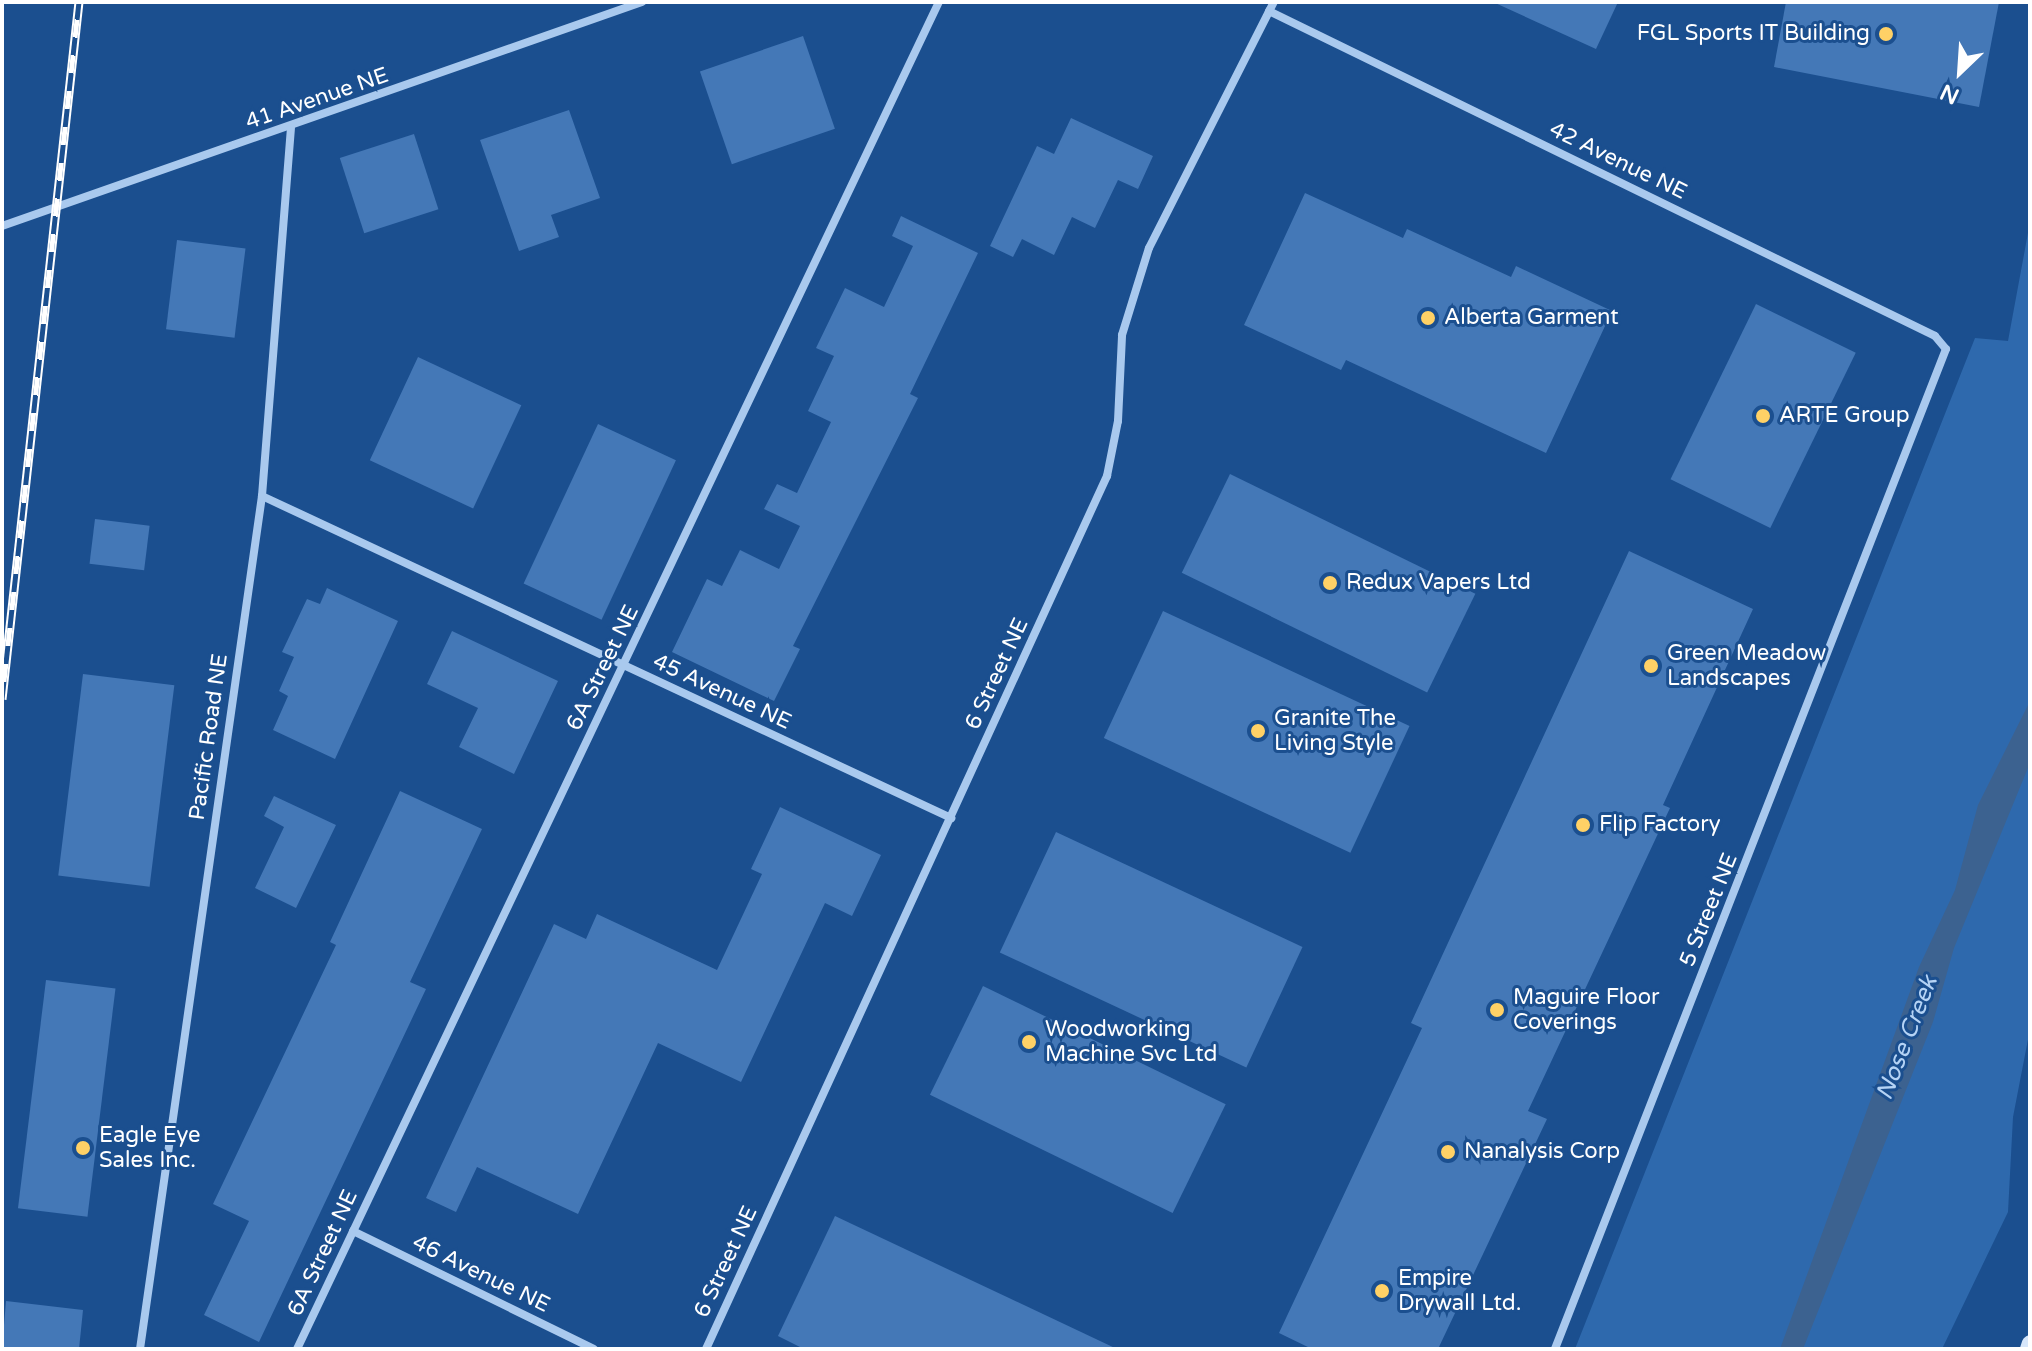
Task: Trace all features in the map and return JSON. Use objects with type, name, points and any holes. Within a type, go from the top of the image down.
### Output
[{"type":"street","name":"41 Avenue NE","points":[[2,226],[291,128],[642,2]]},
{"type":"street","name":"6A Street NE","points":[[297,1349],[939,2]]},
{"type":"street","name":"42 Avenue NE","points":[[1271,6],[1935,336],[1946,349]]},
{"type":"street","name":"6 Street NE","points":[[706,1349],[1107,476],[1118,421],[1122,335],[1149,248],[1271,6]]},
{"type":"street","name":"Pacific Road NE","points":[[140,1349],[262,496],[291,128]]},
{"type":"street","name":"5 Street NE","points":[[1555,1349],[1946,349]]},
{"type":"street","name":"45 Avenue NE","points":[[262,496],[951,818]]},
{"type":"street","name":"46 Avenue NE","points":[[353,1231],[594,1349]]},
{"type":"shaded area","points":[[2030,222],[2030,1029],[2013,1117],[2008,1212],[1942,1349],[1575,1349],[1975,338],[2008,341]]},
{"type":"water","name":"Nose Creek","points":[[2030,701],[2030,763],[1954,948],[1933,1022],[1803,1349],[1780,1349],[1919,967],[1955,890],[1978,805]]},
{"type":"building","points":[[1493,2],[1618,2],[1596,49]]},
{"type":"building","name":"FGL Sports IT Building","points":[[1786,2],[1999,2],[1979,107],[1774,67]]},
{"type":"building","points":[[803,36],[835,129],[732,164],[700,71]]},
{"type":"building","points":[[569,110],[600,198],[551,215],[559,237],[519,251],[480,140]]},
{"type":"building","points":[[1071,118],[1153,156],[1138,189],[1118,180],[1095,228],[1072,217],[1054,255],[1022,239],[1013,257],[990,246],[1037,146],[1054,154]]},
{"type":"building","points":[[414,134],[438,209],[364,233],[340,158]]},
{"type":"building","name":"Alberta Garment","points":[[1305,193],[1403,238],[1407,229],[1511,277],[1516,266],[1612,311],[1546,453],[1346,360],[1341,370],[1244,325]]},
{"type":"building","points":[[901,216],[978,253],[910,394],[918,398],[793,646],[800,649],[774,701],[672,652],[707,579],[722,586],[740,550],[779,569],[800,526],[764,509],[777,484],[797,493],[831,422],[808,411],[834,356],[816,348],[845,288],[884,307],[913,246],[892,236]]},
{"type":"building","points":[[177,240],[245,248],[235,338],[166,329]]},
{"type":"building","name":"ARTE Group","points":[[1756,304],[1856,353],[1770,528],[1671,479]]},
{"type":"building","points":[[418,357],[521,405],[473,508],[370,460]]},
{"type":"building","points":[[598,424],[676,460],[602,620],[524,584]]},
{"type":"building","name":"Redux Vapers Ltd","points":[[1230,474],[1475,594],[1427,693],[1182,573]]},
{"type":"building","points":[[95,519],[150,526],[144,570],[90,564]]},
{"type":"building","points":[[1629,551],[1753,609],[1663,805],[1670,808],[1528,1111],[1547,1119],[1438,1349],[1312,1349],[1279,1333],[1422,1028],[1411,1023]]},
{"type":"building","points":[[327,588],[398,621],[335,759],[273,730],[288,696],[279,691],[294,657],[282,652],[307,599],[320,604]]},
{"type":"building","name":"Granite The Living Style","points":[[1163,611],[1410,726],[1350,853],[1104,738]]},
{"type":"building","points":[[452,631],[558,681],[514,774],[459,747],[478,708],[427,684]]},
{"type":"building","points":[[83,674],[174,685],[150,887],[58,875]]},
{"type":"building","points":[[400,791],[482,829],[410,982],[426,989],[259,1342],[204,1315],[249,1221],[213,1204],[336,945],[330,942]]},
{"type":"building","points":[[274,796],[336,825],[296,908],[255,888],[284,827],[264,816]]},
{"type":"building","points":[[780,807],[881,855],[852,916],[825,903],[741,1082],[658,1043],[578,1214],[477,1167],[456,1212],[426,1198],[554,924],[586,939],[597,914],[717,970],[762,874],[751,869]]},
{"type":"building","points":[[1056,832],[1303,947],[1246,1067],[1000,953]]},
{"type":"building","points":[[46,980],[115,989],[87,1217],[18,1208]]},
{"type":"building","name":"Woodworking Machine Svc Ltd","points":[[983,986],[1226,1104],[1173,1213],[930,1095]]},
{"type":"building","points":[[835,1216],[1117,1349],[804,1349],[778,1336]]},
{"type":"building","points":[[6,1301],[83,1310],[79,1349],[2,1349]]},
{"type":"railway","points":[[2,699],[79,2]]},
{"type":"place","name":"FGL Sports IT Building","points":[[1886,34]]},
{"type":"place","name":"Alberta Garment","points":[[1428,318]]},
{"type":"place","name":"ARTE Group","points":[[1763,416]]},
{"type":"place","name":"Redux Vapers Ltd","points":[[1330,583]]},
{"type":"place","name":"Green Meadow Landscapes","points":[[1651,666]]},
{"type":"place","name":"Granite The Living Style","points":[[1258,731]]},
{"type":"place","name":"Flip Factory","points":[[1583,825]]},
{"type":"place","name":"Maguire Floor Coverings","points":[[1497,1010]]},
{"type":"place","name":"Woodworking Machine Svc Ltd","points":[[1029,1042]]},
{"type":"place","name":"Eagle Eye Sales Inc.","points":[[83,1148]]},
{"type":"place","name":"Nanalysis Corp","points":[[1448,1152]]},
{"type":"place","name":"Empire Drywall Ltd.","points":[[1382,1291]]}]
